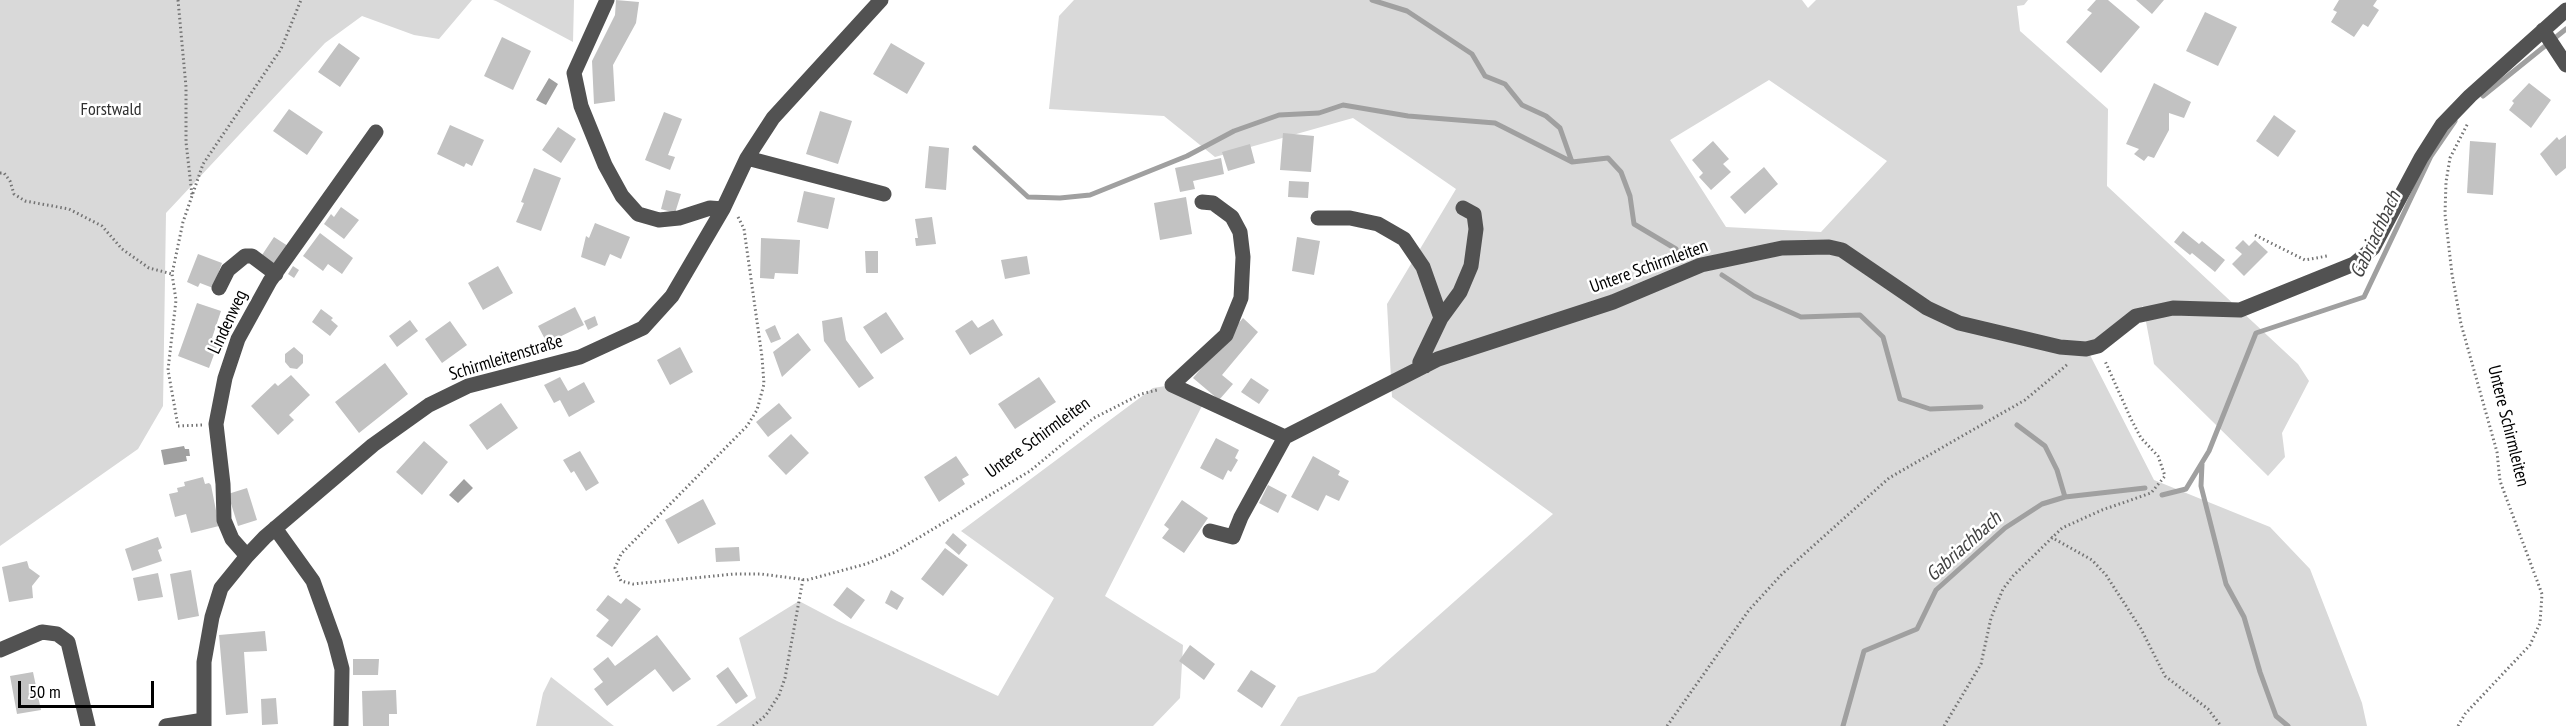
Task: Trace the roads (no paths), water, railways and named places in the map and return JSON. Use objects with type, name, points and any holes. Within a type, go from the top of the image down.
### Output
[{"type":"street","points":[[607,0],[574,73],[581,106],[604,165],[622,196],[638,214],[660,219],[679,218],[710,208],[723,209]]},
{"type":"street","name":"Schirmleitenstraße","points":[[204,723],[204,662],[212,617],[221,588],[247,556],[276,528],[373,445],[429,405],[468,386],[580,357],[643,328],[672,296],[723,209],[747,158],[773,118],[881,0]]},
{"type":"street","points":[[2562,59],[2546,34],[2566,10]]},
{"type":"street","name":"Untere Schirmleiten","points":[[1285,437],[1438,359],[1613,302],[1701,265],[1782,248],[1829,247],[1842,250],[1928,308],[1959,323],[2060,347],[2092,348],[2136,316],[2173,308],[2240,310],[2354,264],[2373,248],[2421,158],[2442,125],[2470,96],[2546,34]]},
{"type":"street","name":"Lindenweg","points":[[247,556],[232,540],[224,520],[223,484],[216,424],[225,378],[238,339],[276,274],[376,132]]},
{"type":"street","points":[[747,158],[884,194]]},
{"type":"street","points":[[1202,202],[1213,203],[1232,217],[1240,232],[1243,257],[1240,298],[1226,335],[1172,386],[1285,437],[1241,516],[1233,537],[1210,531]]},
{"type":"street","points":[[1425,366],[1420,362],[1441,318],[1460,292],[1471,266],[1476,229],[1474,214],[1462,208]]},
{"type":"street","points":[[1318,218],[1350,218],[1378,224],[1404,239],[1424,267],[1441,318]]},
{"type":"street","points":[[219,288],[228,270],[245,256],[252,256],[276,274]]},
{"type":"street","points":[[276,528],[313,581],[336,642],[342,669],[341,726]]},
{"type":"street","points":[[0,650],[42,632],[57,634],[68,642],[88,726]]},
{"type":"street","points":[[166,726],[204,723]]},
{"type":"waterway","points":[[1372,0],[1407,11],[1472,54],[1485,76],[1505,84],[1522,105],[1546,116],[1560,128],[1572,162]]},
{"type":"waterway","name":"Gabriachbach","points":[[2483,96],[2566,29]]},
{"type":"waterway","points":[[975,148],[1028,197],[1060,198],[1090,195],[1187,156],[1234,131],[1279,115],[1319,113],[1343,105],[1408,116],[1495,123],[1572,162],[1608,158],[1621,172],[1630,196],[1634,224],[1676,249]]},
{"type":"waterway","name":"Gabriachbach","points":[[2162,495],[2186,489],[2209,451],[2256,333],[2364,297],[2431,156],[2455,121]]},
{"type":"waterway","points":[[1722,275],[1754,296],[1801,317],[1860,315],[1883,337],[1900,399],[1930,409],[1981,407]]},
{"type":"waterway","points":[[2017,425],[2045,446],[2057,470],[2065,497]]},
{"type":"waterway","points":[[2202,464],[2201,486],[2226,584],[2244,617],[2276,716],[2288,726]]},
{"type":"waterway","name":"Gabriachbach","points":[[1843,726],[1864,651],[1917,629],[1936,590],[2005,528],[2042,504],[2065,497],[2145,488]]},
{"type":"park label","name":"Forstwald","points":[[111,110]]}]
